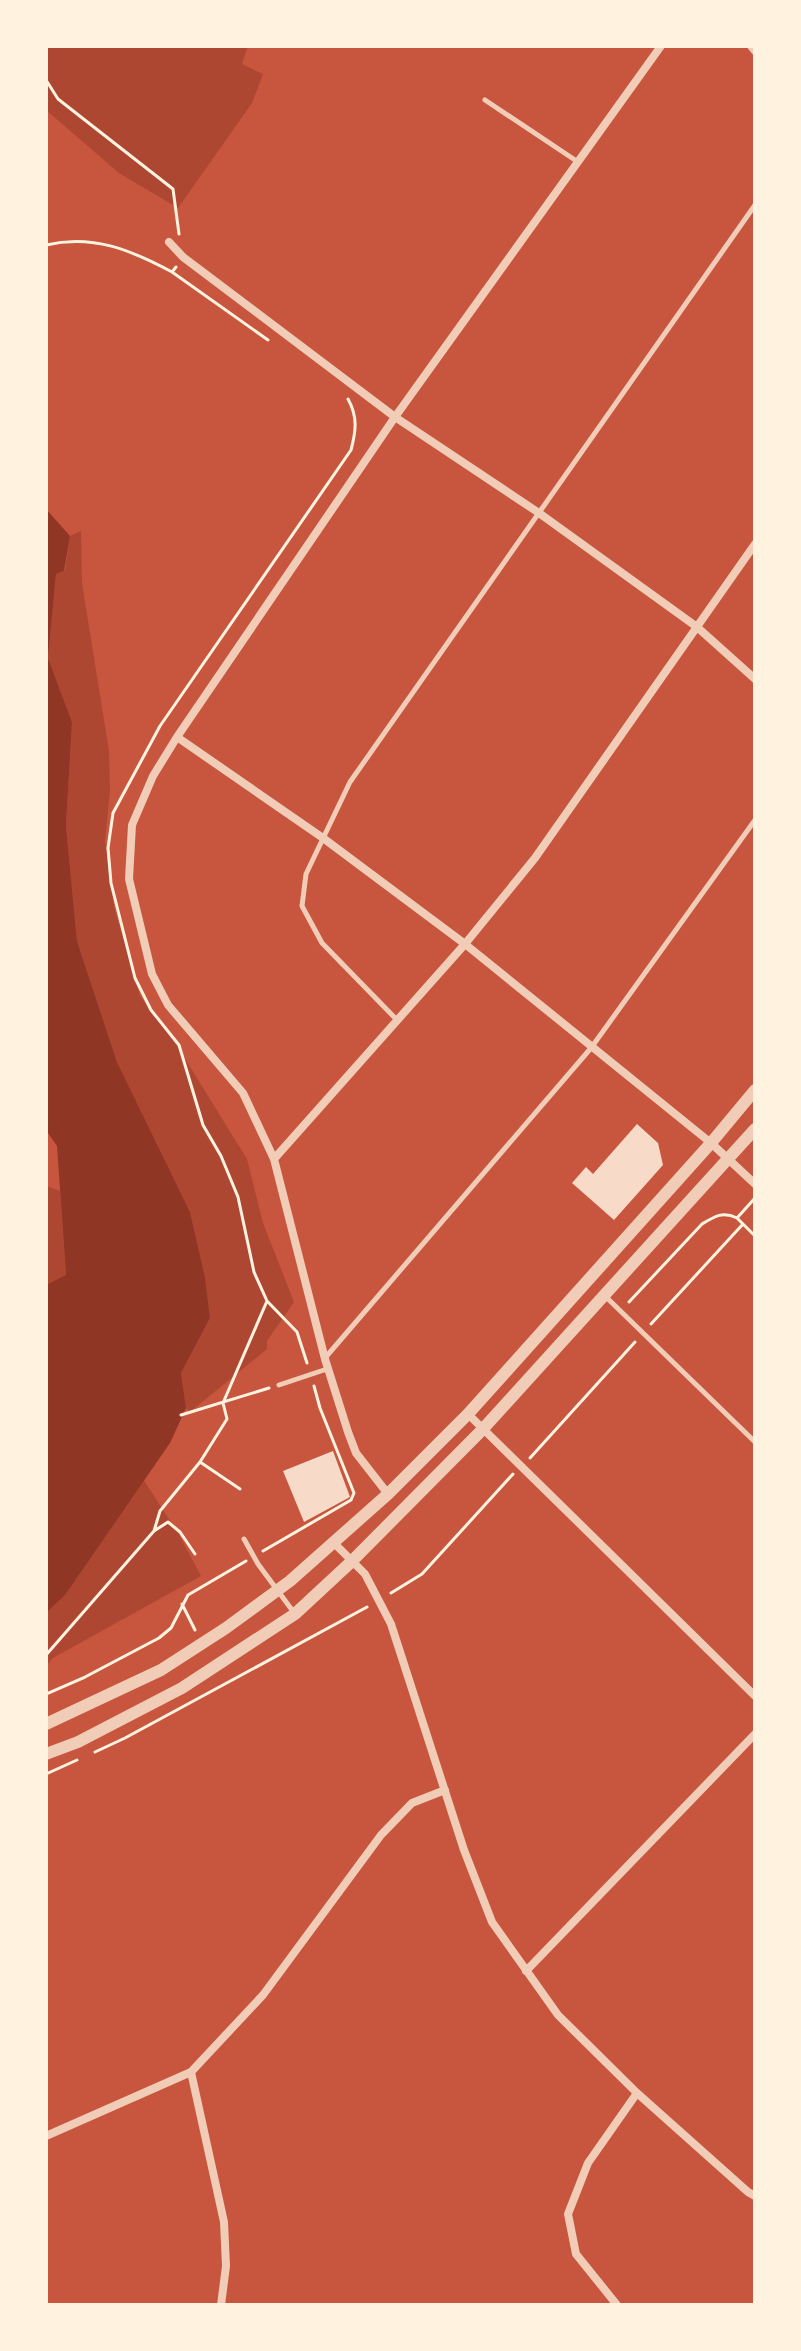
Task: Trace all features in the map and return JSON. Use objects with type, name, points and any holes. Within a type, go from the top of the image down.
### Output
[{"type":"street","points":[[388,1494],[356,1453],[325,1359],[274,1159],[243,1093],[168,1005],[152,974],[129,879],[132,825],[153,776],[177,737],[395,417],[661,46]]},
{"type":"street","points":[[751,46],[755,51]]},
{"type":"street","points":[[169,242],[183,257],[395,417],[539,513],[697,627],[755,679]]},
{"type":"street","points":[[274,1159],[465,944],[535,858],[755,544]]},
{"type":"street","points":[[177,737],[323,838],[465,944],[711,1143],[755,1184]]},
{"type":"street","points":[[46,1724],[161,1670],[203,1643],[277,1590],[388,1494],[468,1414],[755,1090]]},
{"type":"street","points":[[46,1754],[78,1742],[182,1688],[295,1614],[482,1430],[755,1129]]},
{"type":"street","points":[[468,1414],[755,1696]]},
{"type":"street","points":[[333,1542],[365,1574],[391,1624],[464,1850],[492,1922],[558,2015],[637,2093],[751,2194],[755,2206]]},
{"type":"street","points":[[526,1971],[755,1734]]},
{"type":"street","points":[[46,2136],[191,2072],[263,1995],[381,1835],[412,1803],[445,1790]]},
{"type":"street","points":[[191,2072],[224,2222],[226,2266],[221,2305]]},
{"type":"street","points":[[617,2305],[576,2254],[568,2214],[588,2163],[637,2093]]},
{"type":"lane","points":[[485,100],[578,162]]},
{"type":"lane","points":[[397,1020],[322,943],[302,906],[306,874],[350,782],[755,205]]},
{"type":"lane","points":[[325,1359],[591,1048],[755,820]]},
{"type":"lane","points":[[604,1295],[755,1442]]},
{"type":"lane","points":[[279,1385],[328,1369]]},
{"type":"lane","points":[[244,1539],[295,1614]]},
{"type":"path","points":[[46,245],[64,241],[106,242],[136,252],[172,272]]},
{"type":"path","points":[[737,1218],[755,1198]]},
{"type":"path","points":[[620,1311],[702,1224],[716,1216],[728,1214],[737,1218],[755,1236]]},
{"type":"path","points":[[46,1774],[125,1738],[422,1574],[743,1224]]},
{"type":"path","points":[[46,1694],[159,1638],[171,1628],[182,1604],[197,1588],[351,1500],[354,1493],[320,1408],[297,1332],[267,1301]]},
{"type":"path","points":[[181,1415],[279,1385]]},
{"type":"path","points":[[154,1531],[160,1511],[200,1462],[227,1419],[223,1403]]},
{"type":"path","points":[[200,1462],[240,1489]]},
{"type":"path","points":[[46,1655],[154,1531],[168,1522],[180,1532],[195,1554]]},
{"type":"path","points":[[182,1604],[203,1643]]},
{"type":"shaded area","points":[[46,46],[248,46],[242,64],[263,74],[252,103],[178,208],[119,173],[46,110]]},
{"type":"shaded area","points":[[46,509],[70,536],[64,571],[56,574],[48,658],[72,722],[66,826],[77,941],[117,1062],[190,1212],[205,1277],[210,1318],[181,1373],[186,1408],[170,1443],[65,1595],[46,1613],[46,1285],[66,1275],[57,1146],[46,1130]]},
{"type":"shaded area","points":[[81,531],[82,583],[109,751],[110,791],[105,841],[114,907],[140,996],[179,1049],[247,1159],[263,1223],[294,1302],[267,1341],[267,1349],[190,1412],[186,1408],[181,1373],[210,1318],[205,1277],[190,1212],[117,1062],[77,941],[66,826],[72,722],[48,658],[56,574],[65,571],[70,536]]},
{"type":"shaded area","points":[[46,1186],[60,1191],[66,1276],[46,1285]]},
{"type":"shaded area","points":[[143,1479],[201,1576],[53,1658],[46,1666],[46,1613],[65,1595]]},
{"type":"building","points":[[637,1124],[658,1143],[663,1165],[614,1220],[572,1183],[586,1167],[593,1174]]},
{"type":"building","points":[[333,1451],[350,1497],[304,1522],[283,1471]]}]
